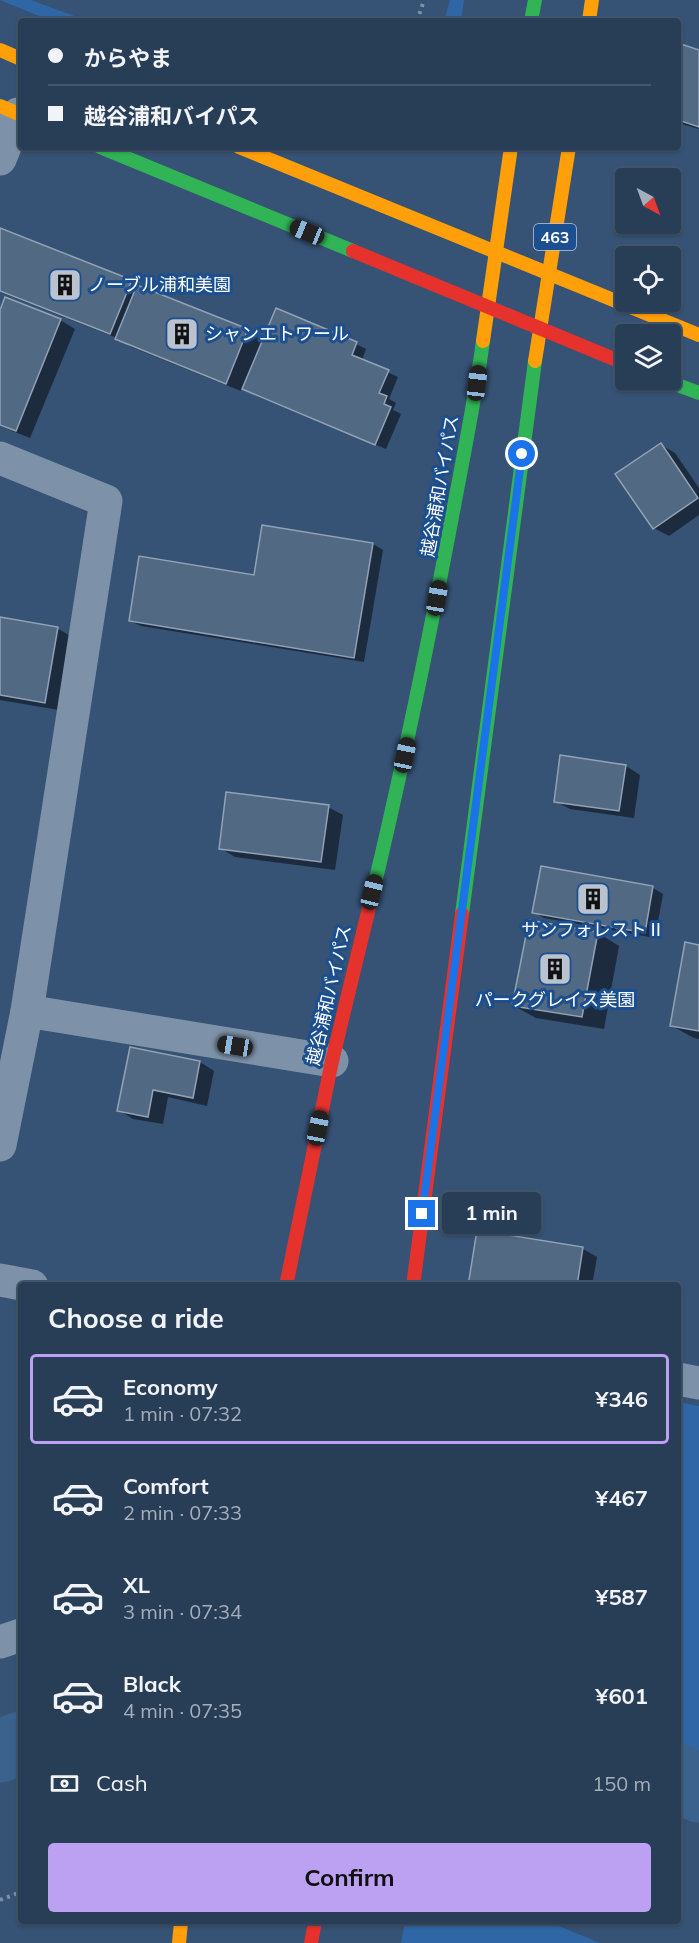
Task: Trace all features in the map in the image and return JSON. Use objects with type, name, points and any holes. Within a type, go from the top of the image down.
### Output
[{"type":"main road","points":[[532,18],[535,0]]},
{"type":"main road","points":[[589,18],[592,0]]},
{"type":"main road","points":[[0,50],[18,58]]},
{"type":"main road","points":[[106,150],[615,359]]},
{"type":"main road","points":[[246,150],[699,335]]},
{"type":"main road","name":"越谷浦和バイパス","points":[[287,1282],[332,1061],[400,777],[433,620],[477,383],[511,150]]},
{"type":"main road","name":"463","points":[[414,1282],[540,327],[569,150]]},
{"type":"main road","points":[[681,386],[699,393]]},
{"type":"main road","points":[[179,1943],[181,1924]]},
{"type":"main road","points":[[311,1943],[315,1924]]},
{"type":"street","points":[[0,159],[13,112]]},
{"type":"street","points":[[0,458],[106,501],[27,1011],[0,1145]]},
{"type":"street","points":[[27,1011],[332,1061]]},
{"type":"street","points":[[0,1280],[18,1283]]},
{"type":"street","points":[[681,1380],[699,1383]]},
{"type":"street","points":[[0,1641],[18,1636]]},
{"type":"path","points":[[418,18],[424,0]]},
{"type":"path","points":[[0,1900],[18,1893]]},
{"type":"shaded area","points":[[0,0],[31,0],[80,18],[44,18]]},
{"type":"shaded area","points":[[450,0],[464,0],[461,18],[445,18]]},
{"type":"shaded area","points":[[681,1403],[699,1406],[699,1762],[681,1751]]},
{"type":"shaded area","points":[[405,1924],[554,1924],[600,1943],[401,1943]]},
{"type":"building","points":[[681,44],[699,50],[699,127],[681,121]]},
{"type":"building","name":"ノーブル浦和美園","points":[[0,228],[132,280],[110,334],[0,291]]},
{"type":"building","name":"シャンエトワール","points":[[137,285],[248,329],[226,384],[115,339]]},
{"type":"building","points":[[5,297],[61,319],[16,431],[0,425],[0,310]]},
{"type":"building","points":[[276,308],[357,342],[352,355],[389,370],[379,393],[387,396],[384,404],[391,407],[375,445],[242,389]]},
{"type":"building","points":[[661,443],[698,498],[653,529],[615,474]]},
{"type":"building","points":[[262,525],[373,543],[354,658],[129,621],[139,556],[254,575]]},
{"type":"building","points":[[0,617],[58,627],[45,703],[0,695]]},
{"type":"building","points":[[560,755],[626,765],[619,811],[554,802]]},
{"type":"building","points":[[226,792],[329,805],[321,862],[219,849]]},
{"type":"building","name":"サンフォレストⅡ","points":[[541,866],[653,886],[645,933],[532,913]]},
{"type":"building","name":"パークグレイス美園","points":[[529,920],[598,932],[582,1017],[512,1006]]},
{"type":"building","points":[[685,942],[699,945],[699,1031],[670,1026]]},
{"type":"building","points":[[130,1047],[200,1061],[193,1098],[153,1090],[148,1117],[117,1111]]},
{"type":"building","points":[[477,1230],[583,1247],[578,1282],[469,1282]]},
{"type":"waterway","points":[[0,1751],[18,1744]]},
{"type":"waterway","points":[[681,1777],[699,1791]]},
{"type":"traffic: fast","points":[[532,18],[535,0]]},
{"type":"traffic: fast","points":[[107,150],[353,251]]},
{"type":"traffic: fast","points":[[375,883],[434,608],[469,429],[483,341]]},
{"type":"traffic: fast","points":[[462,914],[535,361]]},
{"type":"traffic: fast","points":[[681,386],[699,393]]},
{"type":"traffic: slow","points":[[589,18],[592,0]]},
{"type":"traffic: slow","points":[[0,50],[18,58]]},
{"type":"traffic: slow","points":[[0,106],[18,114]]},
{"type":"traffic: slow","points":[[246,150],[699,335]]},
{"type":"traffic: slow","points":[[483,341],[511,150]]},
{"type":"traffic: slow","points":[[535,361],[569,150]]},
{"type":"traffic: slow","points":[[179,1943],[181,1924]]},
{"type":"traffic: jam","points":[[353,251],[615,359]]},
{"type":"traffic: jam","points":[[287,1282],[332,1061],[375,883]]},
{"type":"traffic: jam","points":[[414,1282],[462,914]]},
{"type":"traffic: jam","points":[[311,1943],[315,1924]]},
{"type":"place","name":"ノーブル浦和美園","points":[[65,285]]},
{"type":"place","name":"シャンエトワール","points":[[182,334]]},
{"type":"place","name":"サンフォレストⅡ","points":[[593,899]]},
{"type":"place","name":"パークグレイス美園","points":[[555,969]]},
{"type":"route","points":[[422,1214],[522,454]]}]
